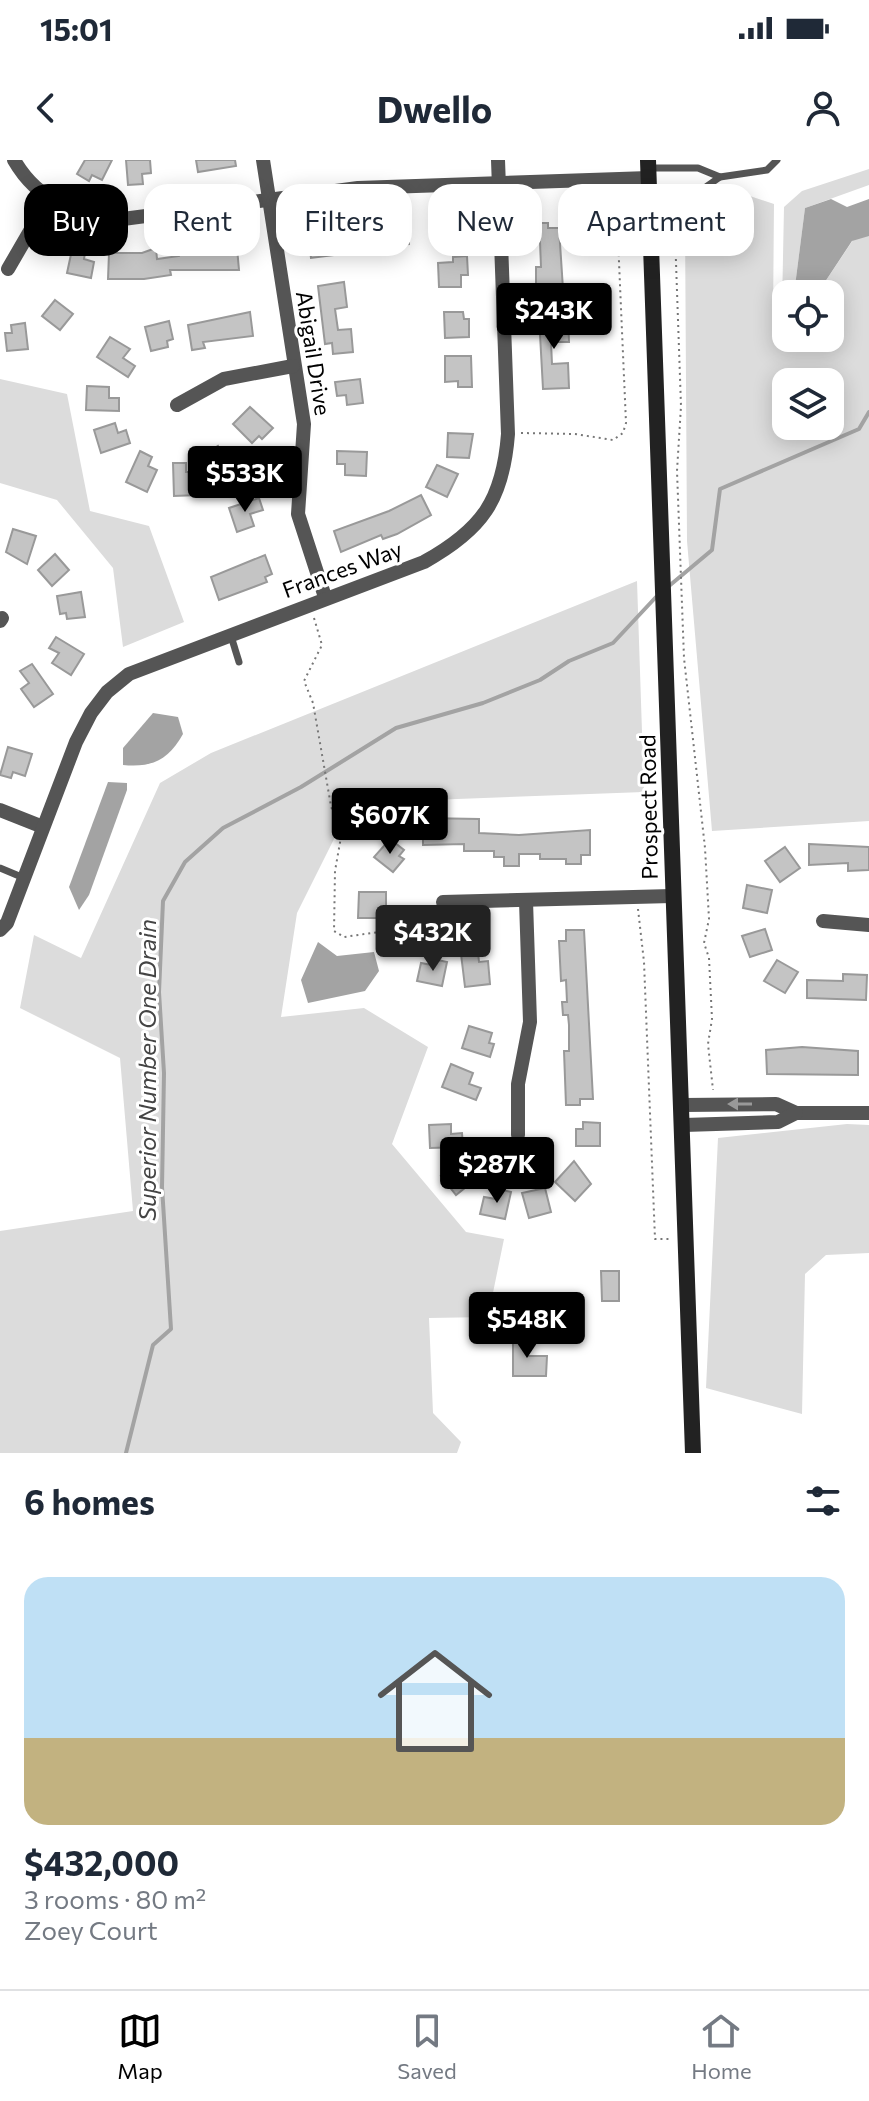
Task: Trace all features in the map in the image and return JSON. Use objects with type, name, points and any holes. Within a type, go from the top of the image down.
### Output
[{"type":"main road","name":"Prospect Road","points":[[651,256],[693,1453]]},
{"type":"street","points":[[14,160],[34,184]]},
{"type":"street","name":"Abigail Drive","points":[[263,160],[304,424],[298,514],[325,597]]},
{"type":"street","name":"Frances Way","points":[[4,926],[76,742],[91,713],[107,692],[129,674],[325,597],[424,562],[457,544],[478,523],[494,499],[506,468],[508,434],[498,160]]},
{"type":"street","points":[[128,218],[358,188],[616,179],[648,168]]},
{"type":"street","points":[[8,269],[24,241]]},
{"type":"street","points":[[177,405],[224,379],[293,366]]},
{"type":"street","points":[[0,810],[43,827]]},
{"type":"street","points":[[443,902],[672,896]]},
{"type":"street","points":[[518,1135],[518,1084],[530,1022],[526,901]]},
{"type":"street","points":[[823,921],[869,925]]},
{"type":"street","points":[[683,1105],[776,1104],[796,1113],[869,1113]]},
{"type":"street","points":[[684,1125],[778,1122],[796,1113]]},
{"type":"lane","points":[[710,184],[720,177],[767,170],[777,160]]},
{"type":"lane","points":[[648,168],[698,168],[720,177]]},
{"type":"lane","points":[[231,634],[239,662]]},
{"type":"lane","points":[[0,868],[24,878]]},
{"type":"path","points":[[508,434],[575,434],[613,440],[623,433],[626,423],[616,179]]},
{"type":"path","points":[[675,256],[681,406],[677,471],[684,658],[705,848],[709,919],[704,943],[709,958],[712,1019],[708,1044],[714,1091]]},
{"type":"path","points":[[309,604],[322,645],[304,681],[315,713],[331,806],[341,837],[334,883],[334,931],[338,937],[363,936],[388,930],[411,940],[443,902]]},
{"type":"path","points":[[637,908],[644,962],[655,1239],[687,1238]]},
{"type":"shaded area","points":[[869,169],[869,185],[805,208],[796,280],[783,280],[784,207],[802,191]]},
{"type":"shaded area","points":[[754,197],[774,204],[772,352],[844,352],[844,280],[826,280],[853,240],[869,235],[869,821],[712,831],[687,541],[685,256],[754,256]]},
{"type":"shaded area","points":[[831,199],[847,207],[869,199],[869,236],[852,241],[826,280],[796,280],[805,208]]},
{"type":"shaded area","points":[[0,379],[67,394],[90,511],[149,526],[184,622],[123,647],[113,568],[57,500],[0,483]]},
{"type":"shaded area","points":[[637,581],[644,792],[352,803],[297,913],[281,1017],[364,1008],[428,1047],[392,1144],[466,1232],[504,1239],[488,1317],[429,1318],[433,1413],[461,1442],[457,1453],[0,1453],[0,1231],[133,1211],[120,1058],[20,1008],[34,935],[81,958],[160,783],[211,753]]},
{"type":"shaded area","points":[[153,713],[178,717],[183,734],[172,750],[159,760],[143,765],[123,765],[123,748]]},
{"type":"shaded area","points":[[108,782],[127,783],[127,790],[89,895],[79,910],[69,887]]},
{"type":"shaded area","points":[[318,942],[337,956],[374,952],[379,971],[365,991],[308,1003],[301,980]]},
{"type":"shaded area","points":[[847,1124],[869,1125],[869,1253],[826,1255],[805,1274],[802,1414],[706,1388],[718,1138]]},
{"type":"building","points":[[85,160],[112,160],[102,180],[92,175],[89,181],[77,174]]},
{"type":"building","points":[[126,160],[150,160],[151,173],[142,174],[143,184],[128,184]]},
{"type":"building","points":[[196,160],[235,160],[236,166],[198,172]]},
{"type":"building","points":[[542,223],[548,223],[548,228],[558,228],[563,289],[536,290],[536,267],[541,267]]},
{"type":"building","points":[[144,252],[144,256],[157,256],[157,259],[238,256],[239,270],[170,270],[171,275],[144,279],[108,279],[109,256]]},
{"type":"building","points":[[71,256],[85,256],[84,259],[94,262],[91,278],[67,273]]},
{"type":"building","points":[[467,256],[468,275],[461,275],[461,287],[439,287],[438,263],[453,262],[453,257]]},
{"type":"building","points":[[344,282],[347,307],[335,309],[338,330],[351,329],[353,352],[333,354],[332,343],[325,344],[318,286]]},
{"type":"building","points":[[55,300],[73,314],[60,330],[42,316]]},
{"type":"building","points":[[250,312],[253,336],[203,342],[205,348],[192,350],[188,325]]},
{"type":"building","points":[[444,312],[463,312],[464,319],[469,319],[469,337],[445,338]]},
{"type":"building","points":[[568,315],[569,342],[551,342],[552,364],[568,363],[569,388],[543,389],[539,316]]},
{"type":"building","points":[[169,321],[173,339],[167,341],[168,347],[151,351],[145,327]]},
{"type":"building","points":[[25,323],[28,349],[7,351],[5,333],[12,333],[11,325]]},
{"type":"building","points":[[110,337],[130,349],[123,358],[135,366],[128,377],[97,357]]},
{"type":"building","points":[[445,356],[471,356],[472,387],[458,387],[458,381],[445,382]]},
{"type":"building","points":[[360,379],[363,403],[347,405],[346,395],[337,396],[335,382]]},
{"type":"building","points":[[87,386],[109,387],[109,398],[119,398],[119,411],[86,410]]},
{"type":"building","points":[[250,407],[273,428],[262,439],[259,436],[252,443],[233,424]]},
{"type":"building","points":[[115,423],[118,433],[126,430],[130,443],[101,453],[94,430]]},
{"type":"building","points":[[448,433],[473,434],[469,458],[447,457]]},
{"type":"building","points":[[218,446],[223,454],[233,448],[245,467],[224,480],[207,453]]},
{"type":"building","points":[[140,451],[152,457],[148,466],[157,470],[147,492],[126,482]]},
{"type":"building","points":[[337,451],[367,452],[366,476],[345,475],[345,464],[337,464]]},
{"type":"building","points":[[173,463],[186,463],[186,472],[198,472],[199,495],[174,496]]},
{"type":"building","points":[[437,465],[458,474],[447,497],[426,487]]},
{"type":"building","points":[[421,495],[431,515],[397,534],[383,539],[381,535],[341,552],[334,531],[389,511]]},
{"type":"building","points":[[259,498],[263,510],[250,514],[254,526],[237,532],[229,508]]},
{"type":"building","points":[[13,529],[36,536],[27,564],[6,552]]},
{"type":"building","points":[[55,554],[69,570],[52,586],[38,570]]},
{"type":"building","points":[[265,555],[272,574],[265,577],[267,582],[219,600],[211,577]]},
{"type":"building","points":[[81,592],[85,617],[67,619],[66,613],[60,614],[57,596]]},
{"type":"building","points":[[56,637],[84,654],[71,675],[52,663],[59,653],[49,648]]},
{"type":"building","points":[[32,664],[53,694],[34,707],[21,689],[29,683],[20,671]]},
{"type":"building","points":[[8,747],[32,754],[25,776],[13,772],[11,778],[0,775]]},
{"type":"building","points":[[423,818],[479,819],[479,833],[519,835],[590,830],[590,855],[581,855],[581,864],[566,864],[566,859],[540,859],[540,854],[519,854],[519,866],[504,866],[504,857],[494,857],[494,851],[464,851],[464,844],[423,845]]},
{"type":"building","points":[[390,839],[404,850],[399,856],[404,859],[393,872],[374,857]]},
{"type":"building","points":[[809,844],[869,847],[869,870],[848,871],[848,863],[809,865]]},
{"type":"building","points":[[785,847],[800,868],[780,882],[765,861]]},
{"type":"building","points":[[747,885],[772,890],[767,913],[743,908]]},
{"type":"building","points":[[359,892],[386,892],[386,918],[358,918]]},
{"type":"building","points":[[765,929],[772,950],[750,957],[742,936]]},
{"type":"building","points":[[566,930],[584,930],[593,1099],[580,1099],[580,1105],[566,1105],[564,1051],[569,1051],[569,1025],[568,1015],[563,1015],[562,1002],[567,1002],[566,980],[561,981],[559,941],[566,941]]},
{"type":"building","points":[[478,952],[479,962],[488,961],[490,984],[465,987],[461,954]]},
{"type":"building","points":[[433,959],[447,962],[442,986],[417,981],[421,963],[432,965]]},
{"type":"building","points":[[777,960],[798,972],[785,993],[764,981]]},
{"type":"building","points":[[843,974],[867,975],[866,1000],[807,998],[807,980],[843,981]]},
{"type":"building","points":[[469,1026],[492,1033],[489,1043],[494,1044],[490,1057],[462,1048]]},
{"type":"building","points":[[802,1047],[858,1051],[858,1075],[767,1074],[766,1050]]},
{"type":"building","points":[[451,1064],[473,1073],[469,1084],[481,1088],[476,1100],[442,1087]]},
{"type":"building","points":[[583,1122],[600,1123],[600,1146],[576,1146],[576,1129],[583,1129]]},
{"type":"building","points":[[451,1124],[451,1134],[462,1133],[463,1147],[430,1148],[429,1125]]},
{"type":"building","points":[[574,1161],[591,1184],[575,1201],[555,1182]]},
{"type":"building","points":[[459,1162],[464,1172],[471,1166],[480,1176],[456,1195],[441,1176]]},
{"type":"building","points":[[545,1188],[551,1212],[529,1218],[522,1193]]},
{"type":"building","points":[[498,1189],[511,1192],[505,1219],[480,1214],[484,1197],[496,1199]]},
{"type":"building","points":[[601,1271],[619,1271],[619,1301],[602,1301]]},
{"type":"building","points":[[513,1336],[527,1336],[528,1356],[547,1356],[546,1376],[513,1376]]},
{"type":"waterway","name":"Superior Number One Drain","points":[[669,586],[712,550],[720,489],[859,429],[869,412]]},
{"type":"waterway","name":"Superior Number One Drain","points":[[126,1453],[153,1345],[171,1329],[162,1187],[164,1073],[159,992],[163,901],[185,862],[223,828],[301,787],[396,728],[483,703],[540,680],[569,661],[613,643],[656,597]]}]
